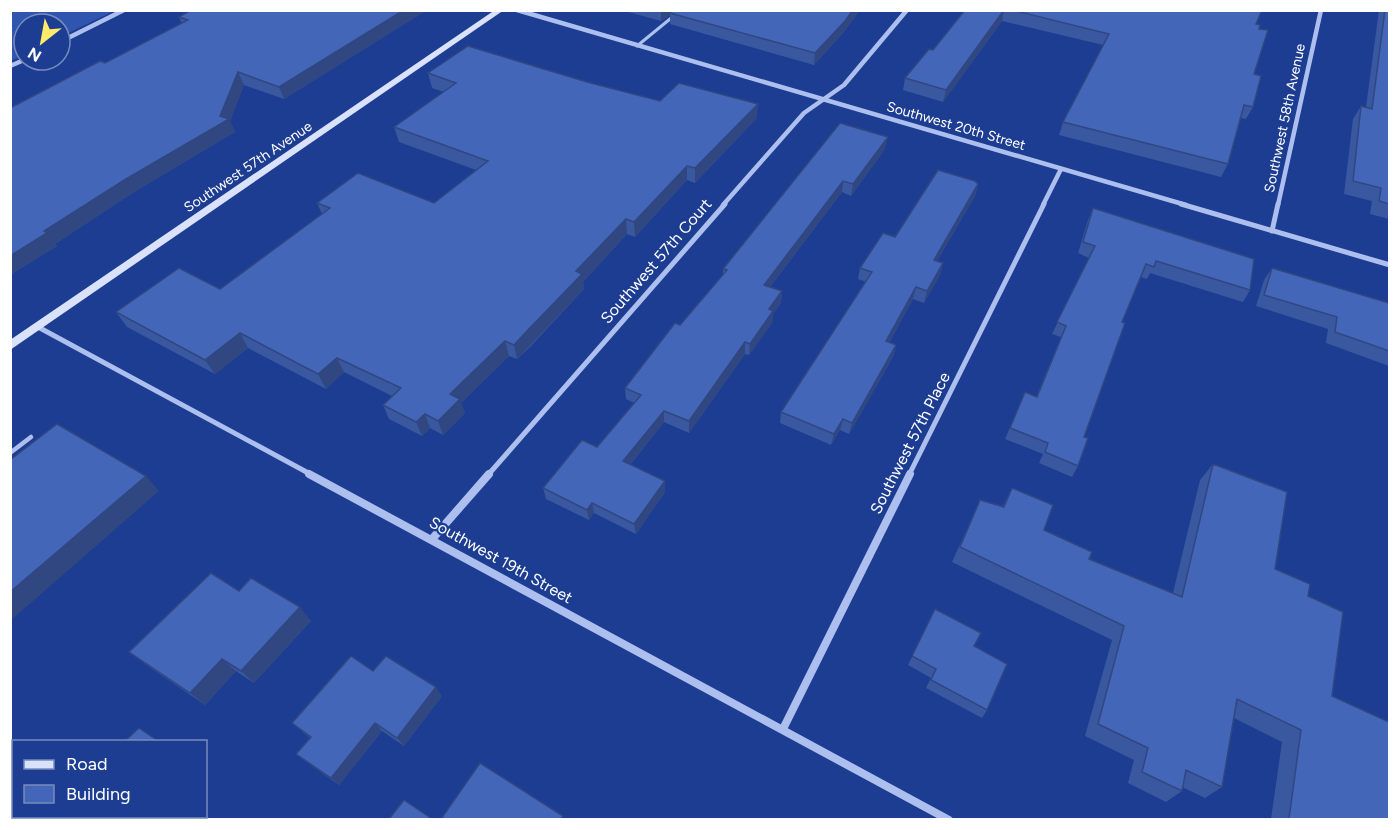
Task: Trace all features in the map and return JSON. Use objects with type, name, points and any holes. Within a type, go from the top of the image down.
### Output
[{"type":"main road","name":"Southwest 57th Avenue","points":[[10,346],[501,10]]},
{"type":"street","points":[[72,36],[124,10]]},
{"type":"street","name":"Southwest 20th Street","points":[[517,10],[1389,265]]},
{"type":"street","name":"Southwest 57th Court","points":[[433,538],[804,113],[844,85],[907,10]]},
{"type":"street","name":"Southwest 58th Avenue","points":[[1272,231],[1321,10]]},
{"type":"street","name":"Southwest 57th Place","points":[[783,729],[1061,170]]},
{"type":"street","name":"Southwest 19th Street","points":[[38,327],[433,538],[949,819]]},
{"type":"lane","points":[[637,46],[681,10]]},
{"type":"lane","points":[[10,453],[31,437]]},
{"type":"shaded area","points":[[11,10],[114,10],[72,31],[72,12],[12,12],[11,61]]},
{"type":"building","points":[[191,10],[404,10],[279,87],[238,72],[220,116],[229,119],[126,179],[44,231],[47,233],[10,256],[10,108],[100,61],[105,63],[188,20],[179,17]]},
{"type":"building","points":[[672,10],[853,10],[815,53],[670,13]]},
{"type":"building","points":[[965,10],[1004,10],[946,90],[905,78],[929,49],[933,50]]},
{"type":"building","points":[[1012,10],[1262,10],[1256,24],[1260,25],[1259,29],[1268,30],[1254,74],[1261,76],[1253,107],[1244,105],[1228,164],[1063,122],[1109,34]]},
{"type":"building","points":[[1385,10],[1389,10],[1389,204],[1379,201],[1381,188],[1353,181],[1361,106],[1372,109]]},
{"type":"building","points":[[468,46],[587,82],[660,101],[679,83],[758,104],[695,168],[687,166],[634,222],[626,219],[576,271],[582,274],[514,345],[505,341],[450,394],[460,399],[438,421],[425,414],[416,422],[383,405],[401,388],[337,358],[318,374],[240,333],[205,360],[116,312],[179,268],[220,289],[330,208],[317,203],[358,173],[434,203],[488,161],[394,127],[456,83],[428,73]]},
{"type":"building","points":[[840,123],[888,137],[853,184],[843,181],[764,285],[782,291],[769,309],[773,311],[750,344],[745,342],[689,421],[664,411],[623,461],[665,481],[634,524],[592,503],[587,510],[543,488],[582,440],[597,447],[641,395],[625,388],[675,323],[680,325],[727,270],[723,269]]},
{"type":"building","points":[[938,170],[975,181],[978,184],[934,260],[943,263],[927,291],[916,287],[886,341],[896,345],[852,423],[843,419],[834,434],[781,412],[872,272],[860,268],[883,233],[895,237]]},
{"type":"building","points":[[1093,208],[1254,259],[1250,290],[1156,261],[1154,267],[1146,264],[1122,322],[1125,323],[1084,437],[1088,438],[1078,466],[1045,452],[1048,443],[1010,428],[1025,392],[1037,397],[1066,326],[1057,322],[1095,246],[1083,242]]},
{"type":"building","points":[[1272,268],[1389,303],[1389,351],[1335,332],[1337,317],[1264,295]]},
{"type":"building","points":[[57,424],[146,476],[10,592],[10,460]]},
{"type":"building","points":[[1213,464],[1287,492],[1275,569],[1310,584],[1308,596],[1343,612],[1332,696],[1389,722],[1389,819],[1289,819],[1301,730],[1237,699],[1222,787],[1186,770],[1182,791],[1142,772],[1148,748],[1098,724],[1124,626],[960,547],[980,500],[1004,507],[1012,488],[1053,505],[1044,530],[1092,552],[1089,559],[1182,597]]},
{"type":"building","points":[[211,573],[239,591],[251,578],[300,607],[241,671],[222,659],[190,693],[129,652]]},
{"type":"building","points":[[935,609],[981,633],[974,646],[1007,664],[987,710],[931,680],[936,669],[912,656]]},
{"type":"building","points":[[351,656],[373,671],[386,656],[436,687],[397,738],[375,723],[331,778],[296,754],[311,737],[292,723]]},
{"type":"building","points":[[139,728],[157,740],[126,740]]},
{"type":"building","points":[[480,763],[563,816],[561,819],[441,819]]},
{"type":"building","points":[[404,800],[432,819],[389,819]]}]
